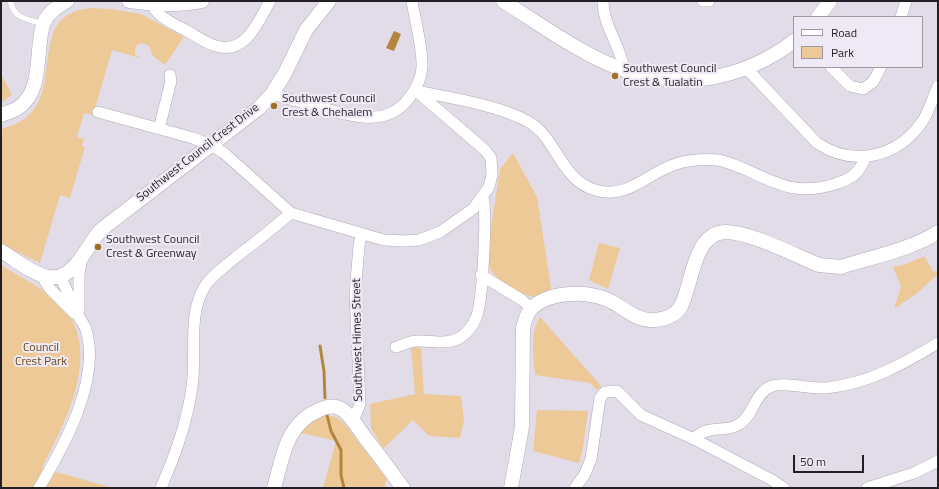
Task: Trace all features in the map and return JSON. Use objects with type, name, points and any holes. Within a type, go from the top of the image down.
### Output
[{"type":"street","points":[[1,115],[19,108],[30,94],[34,82],[44,24],[53,9],[67,1]]},
{"type":"street","points":[[129,1],[152,4],[186,4],[202,1]]},
{"type":"street","points":[[152,4],[159,15],[211,44],[229,47],[236,46],[249,36],[270,1]]},
{"type":"street","name":"Southwest Council Crest Drive","points":[[39,488],[57,458],[74,420],[84,391],[89,367],[90,353],[86,329],[61,278],[71,270],[82,256],[92,239],[102,228],[259,108],[272,94],[285,73],[306,30],[329,1]]},
{"type":"street","points":[[272,94],[354,117],[374,118],[395,112],[405,104],[415,90],[419,83],[422,67],[412,1]]},
{"type":"street","points":[[503,1],[591,55],[624,70],[648,77],[680,81],[722,76],[747,69],[769,58],[793,42]]},
{"type":"street","points":[[603,1],[604,15],[620,52],[624,70]]},
{"type":"street","points":[[703,1],[709,1]]},
{"type":"street","points":[[819,16],[830,1]]},
{"type":"street","points":[[901,16],[906,1]]},
{"type":"street","points":[[832,68],[850,86],[863,89],[872,82],[880,68]]},
{"type":"street","points":[[747,69],[817,142],[825,148],[845,156],[865,158],[898,145],[909,137],[923,121],[938,86]]},
{"type":"street","points":[[158,128],[171,81],[170,75]]},
{"type":"street","points":[[415,90],[506,112],[530,123],[543,135],[566,168],[580,184],[596,190],[610,192],[627,190],[675,164],[703,160],[727,162],[780,185],[814,190],[852,178],[862,168],[865,158]]},
{"type":"street","points":[[98,112],[158,128],[211,145],[224,153],[291,213],[361,235],[395,241],[419,240],[453,225],[473,209],[489,187],[492,175],[491,158],[476,142],[415,90]]},
{"type":"street","points":[[396,347],[415,341],[443,343],[451,341],[466,333],[474,323],[478,311],[482,276],[485,211],[483,197]]},
{"type":"street","points":[[161,488],[176,453],[184,426],[194,370],[195,311],[205,286],[212,278],[291,213]]},
{"type":"street","points":[[510,488],[516,465],[522,427],[523,328],[526,318],[532,309],[549,299],[562,296],[590,294],[616,304],[623,310],[640,319],[664,319],[680,307],[695,261],[702,247],[711,238],[724,232],[744,235],[819,265],[841,267],[927,238],[938,232]]},
{"type":"street","name":"Southwest Himes Street","points":[[353,421],[360,404],[355,289],[361,235]]},
{"type":"street","points":[[1,251],[42,276],[61,278]]},
{"type":"street","name":"Southwest Council Crest Drive","points":[[79,317],[79,284],[82,256]]},
{"type":"street","name":"Southwest Council Crest Drive","points":[[42,276],[50,289],[79,317]]},
{"type":"street","points":[[482,276],[498,284],[532,309]]},
{"type":"street","points":[[694,439],[706,430],[736,426],[751,412],[758,396],[771,386],[826,388],[856,382],[900,365],[938,343]]},
{"type":"street","points":[[575,488],[585,474],[591,459],[599,402],[605,392],[617,391],[641,414],[694,439],[772,480],[784,488]]},
{"type":"street","points":[[274,488],[289,438],[298,423],[310,414],[326,407],[335,407],[342,410],[353,421],[403,488]]},
{"type":"street","points":[[867,488],[914,473],[938,461]]},
{"type":"lane","points":[[10,1],[13,11],[20,17],[44,24]]},
{"type":"green space","points":[[91,8],[112,9],[141,14],[184,37],[165,65],[153,56],[149,46],[143,43],[138,44],[135,49],[135,54],[140,58],[112,50],[93,115],[84,113],[77,137],[84,139],[82,146],[85,147],[70,198],[60,195],[40,263],[1,244],[1,129],[24,119],[38,103],[44,85],[50,45],[56,27],[69,14]]},
{"type":"green space","points":[[1,74],[12,95],[1,102]]},
{"type":"green space","points":[[513,153],[537,197],[552,294],[539,297],[524,294],[508,286],[494,274],[486,261],[500,169]]},
{"type":"green space","points":[[599,243],[620,248],[608,289],[589,280]]},
{"type":"green space","points":[[924,256],[933,271],[938,272],[938,274],[916,294],[894,309],[901,287],[893,267],[906,264]]},
{"type":"green space","name":"Council Crest Park","points":[[1,265],[37,286],[57,302],[73,321],[79,339],[80,358],[74,397],[59,434],[42,468],[113,488],[1,488]]},
{"type":"green space","points":[[540,317],[601,386],[597,390],[590,383],[535,375],[533,338],[534,330]]},
{"type":"green space","points":[[411,347],[421,348],[424,394],[461,396],[464,420],[460,438],[429,436],[413,420],[383,449],[371,428],[370,404],[415,394]]},
{"type":"green space","points":[[537,410],[588,411],[583,448],[579,463],[533,451]]},
{"type":"green space","points":[[322,415],[336,417],[344,423],[387,479],[384,488],[323,488],[336,441],[297,432]]},
{"type":"shaded area","points":[[394,31],[401,34],[394,51],[386,48]]},
{"type":"waterway","points":[[320,346],[324,371],[325,398]]},
{"type":"waterway","points":[[327,415],[331,431],[341,450],[341,475],[344,488]]},
{"type":"place","name":"Southwest Council Crest & Tualatin","points":[[615,76]]},
{"type":"place","name":"Southwest Council Crest & Chehalem","points":[[274,106]]},
{"type":"place","name":"Southwest Council Crest & Greenway","points":[[98,247]]}]
